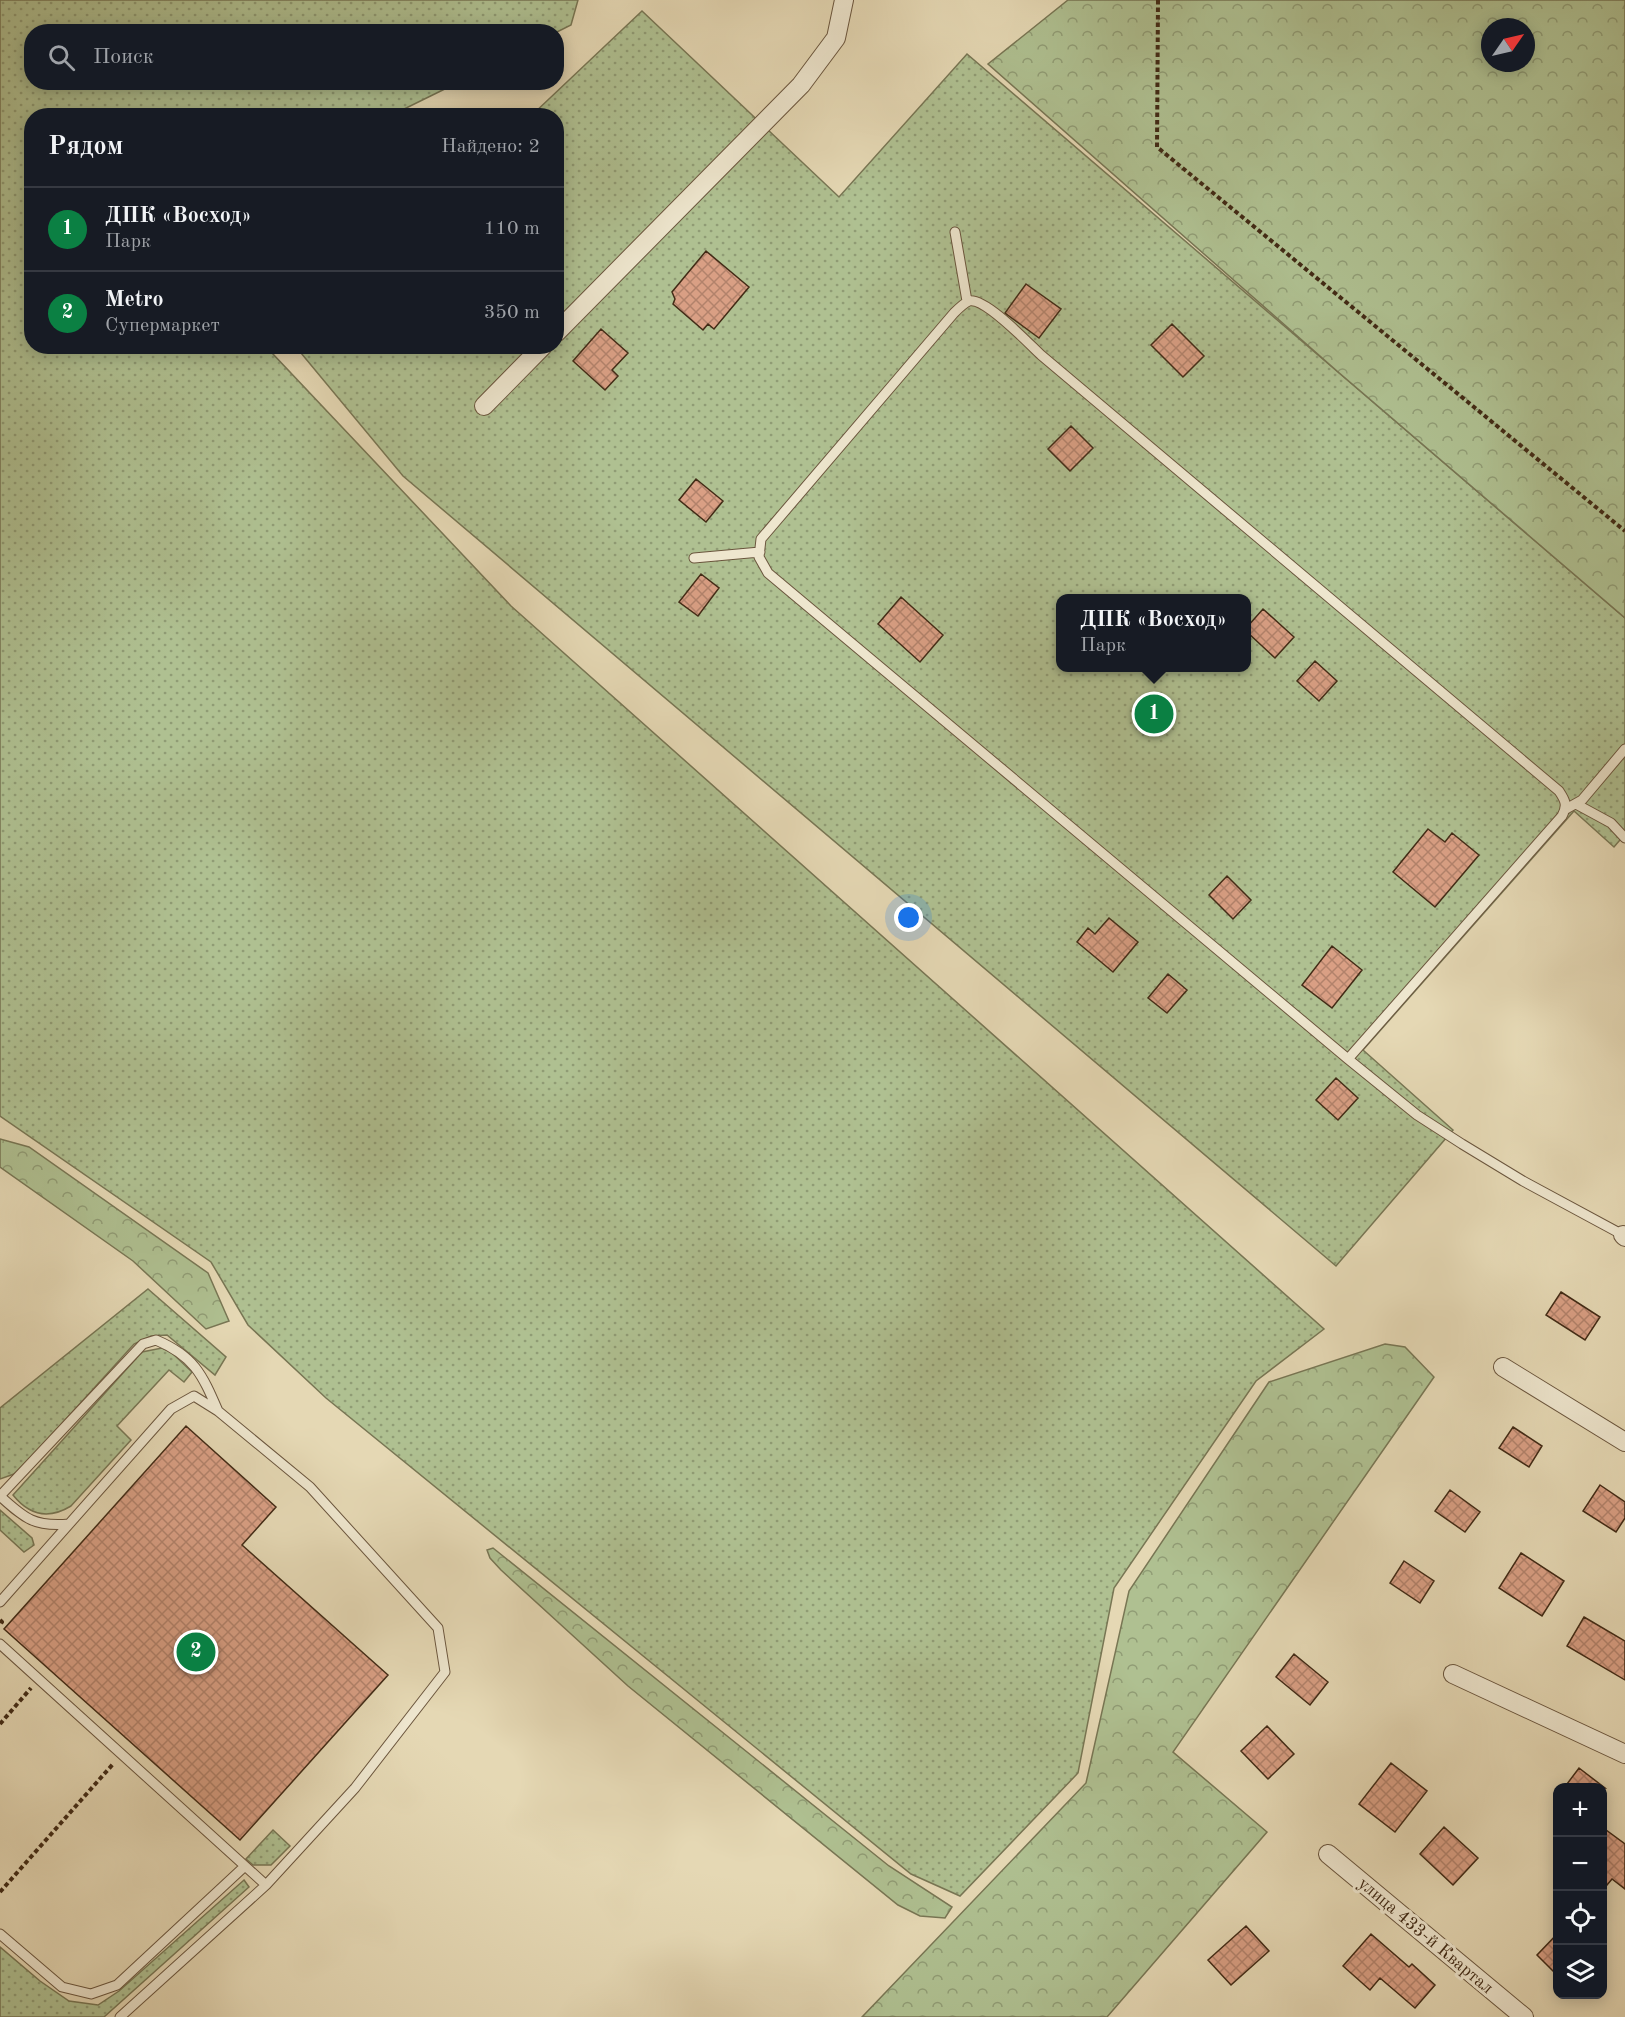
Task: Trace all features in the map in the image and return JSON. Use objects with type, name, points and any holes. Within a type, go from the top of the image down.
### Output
[{"type":"street","points":[[564,325],[801,85],[836,38],[844,0]]},
{"type":"street","points":[[484,406],[535,354]]},
{"type":"street","points":[[1503,1367],[1625,1442]]},
{"type":"street","points":[[1453,1674],[1625,1754]]},
{"type":"street","name":"улица 433-й Квартал","points":[[1328,1854],[1524,2017]]},
{"type":"lane","points":[[955,232],[967,301]]},
{"type":"lane","points":[[1566,809],[1565,801],[1559,790],[1041,355],[990,309],[976,301],[967,301],[954,312],[762,539],[759,557],[768,573],[1417,1115],[1523,1181],[1624,1236]]},
{"type":"lane","points":[[694,558],[760,552]]},
{"type":"lane","points":[[1348,1059],[1566,809],[1576,804],[1625,749]]},
{"type":"lane","points":[[1576,804],[1611,823],[1625,838]]},
{"type":"lane","points":[[69,1524],[46,1526],[21,1516],[0,1496],[143,1344],[156,1340],[175,1348],[202,1373],[218,1411]]},
{"type":"lane","points":[[0,1602],[171,1410],[194,1396],[218,1411],[310,1487],[438,1628],[445,1672],[355,1788],[266,1885],[120,2017]]},
{"type":"lane","points":[[0,1644],[266,1885]]},
{"type":"lane","points":[[0,1934],[62,1987],[92,1994],[117,1985],[245,1866]]},
{"type":"path","points":[[1158,0],[1157,147],[1625,531]]},
{"type":"path","points":[[0,1620],[2,1622],[0,1624]]},
{"type":"path","points":[[0,1724],[38,1679]]},
{"type":"path","points":[[0,1892],[122,1754]]},
{"type":"green space","points":[[0,0],[578,0],[571,25],[564,28],[564,24],[24,24],[24,90],[443,90],[406,108],[24,108],[24,354],[273,354],[511,606],[1324,1329],[1256,1381],[1114,1588],[1078,1773],[960,1896],[911,1874],[326,1398],[248,1325],[211,1262],[0,1116]]},
{"type":"green space","points":[[1068,0],[1625,0],[1625,618],[1337,371],[988,64]]},
{"type":"green space","points":[[642,11],[839,197],[967,54],[1625,618],[1625,834],[1614,847],[1574,811],[1363,1050],[1453,1130],[1336,1266],[403,476],[302,354],[564,354],[564,108],[539,108],[558,90],[564,90],[564,85]]},
{"type":"green space","points":[[0,1139],[29,1147],[208,1273],[229,1321],[206,1329],[133,1261],[0,1167]]},
{"type":"green space","points":[[148,1289],[226,1357],[215,1375],[167,1335],[151,1336],[134,1344],[27,1462],[14,1474],[0,1479],[0,1408]]},
{"type":"green space","points":[[1385,1344],[1405,1347],[1434,1377],[1173,1752],[1267,1832],[1107,2017],[862,2017],[1086,1783],[1129,1591],[1269,1382]]},
{"type":"green space","points":[[162,1348],[172,1353],[192,1372],[184,1382],[169,1370],[117,1426],[131,1440],[71,1506],[47,1514],[32,1511],[19,1502],[13,1495],[142,1352]]},
{"type":"green space","points":[[0,1510],[32,1538],[34,1545],[24,1552],[0,1530]]},
{"type":"green space","points":[[493,1548],[889,1866],[952,1907],[945,1918],[920,1916],[898,1905],[628,1686],[501,1570],[490,1558],[487,1550]]},
{"type":"green space","points":[[273,1830],[290,1846],[271,1865],[253,1865],[246,1859]]},
{"type":"green space","points":[[244,1880],[249,1887],[104,2017],[0,2017],[0,1947],[40,1981],[69,2001],[98,2005],[119,1991]]},
{"type":"building","points":[[706,251],[749,287],[714,329],[708,324],[703,330],[673,304],[675,299],[672,292]]},
{"type":"building","points":[[1026,284],[1061,309],[1039,338],[1005,313]]},
{"type":"building","points":[[1172,324],[1204,356],[1183,377],[1151,345]]},
{"type":"building","points":[[601,329],[628,353],[612,370],[618,376],[605,390],[573,361]]},
{"type":"building","points":[[1071,426],[1093,448],[1070,471],[1048,449]]},
{"type":"building","points":[[696,479],[723,501],[706,522],[679,500]]},
{"type":"building","points":[[701,574],[719,588],[698,616],[679,602]]},
{"type":"building","points":[[901,597],[943,635],[920,662],[878,624]]},
{"type":"building","points":[[1263,609],[1294,637],[1275,658],[1251,636],[1251,622]]},
{"type":"building","points":[[1315,661],[1337,681],[1319,701],[1297,681]]},
{"type":"building","points":[[1428,829],[1445,842],[1452,833],[1479,855],[1435,907],[1393,872]]},
{"type":"building","points":[[1227,876],[1251,900],[1233,919],[1209,895]]},
{"type":"building","points":[[1109,918],[1138,942],[1113,972],[1077,942],[1088,928],[1095,934]]},
{"type":"building","points":[[1332,946],[1362,970],[1332,1008],[1302,985]]},
{"type":"building","points":[[1168,974],[1187,990],[1167,1013],[1148,998]]},
{"type":"building","points":[[1336,1078],[1358,1098],[1338,1120],[1316,1100]]},
{"type":"building","points":[[1561,1292],[1600,1317],[1585,1340],[1546,1315]]},
{"type":"building","points":[[186,1426],[276,1507],[242,1545],[388,1675],[240,1840],[4,1629]]},
{"type":"building","points":[[1513,1427],[1542,1446],[1529,1467],[1499,1448]]},
{"type":"building","points":[[1600,1485],[1625,1502],[1625,1518],[1616,1532],[1583,1511]]},
{"type":"building","points":[[1450,1490],[1480,1512],[1465,1532],[1435,1511]]},
{"type":"building","points":[[1521,1553],[1564,1581],[1542,1616],[1499,1588]]},
{"type":"building","points":[[1404,1561],[1434,1581],[1420,1603],[1390,1583]]},
{"type":"building","points":[[1584,1617],[1625,1641],[1625,1680],[1567,1646]]},
{"type":"building","points":[[1294,1654],[1328,1682],[1310,1705],[1276,1677]]},
{"type":"building","points":[[1267,1726],[1294,1754],[1268,1779],[1241,1751]]},
{"type":"building","points":[[1391,1763],[1427,1791],[1395,1832],[1359,1804]]},
{"type":"building","points":[[1579,1768],[1598,1783],[1568,1783]]},
{"type":"building","points":[[1444,1827],[1478,1858],[1453,1885],[1420,1854]]},
{"type":"building","points":[[1607,1831],[1625,1844],[1625,1889],[1612,1879],[1607,1885]]},
{"type":"building","points":[[1246,1926],[1269,1951],[1231,1985],[1208,1960]]},
{"type":"building","points":[[1371,1934],[1409,1967],[1412,1964],[1435,1985],[1415,2008],[1380,1978],[1370,1990],[1343,1966]]},
{"type":"building","points":[[1553,1938],[1553,1971],[1537,1955]]},
{"type":"place","name":"ДПК «Восход»","points":[[1154,714]]},
{"type":"place","name":"Metro","points":[[196,1652]]}]
